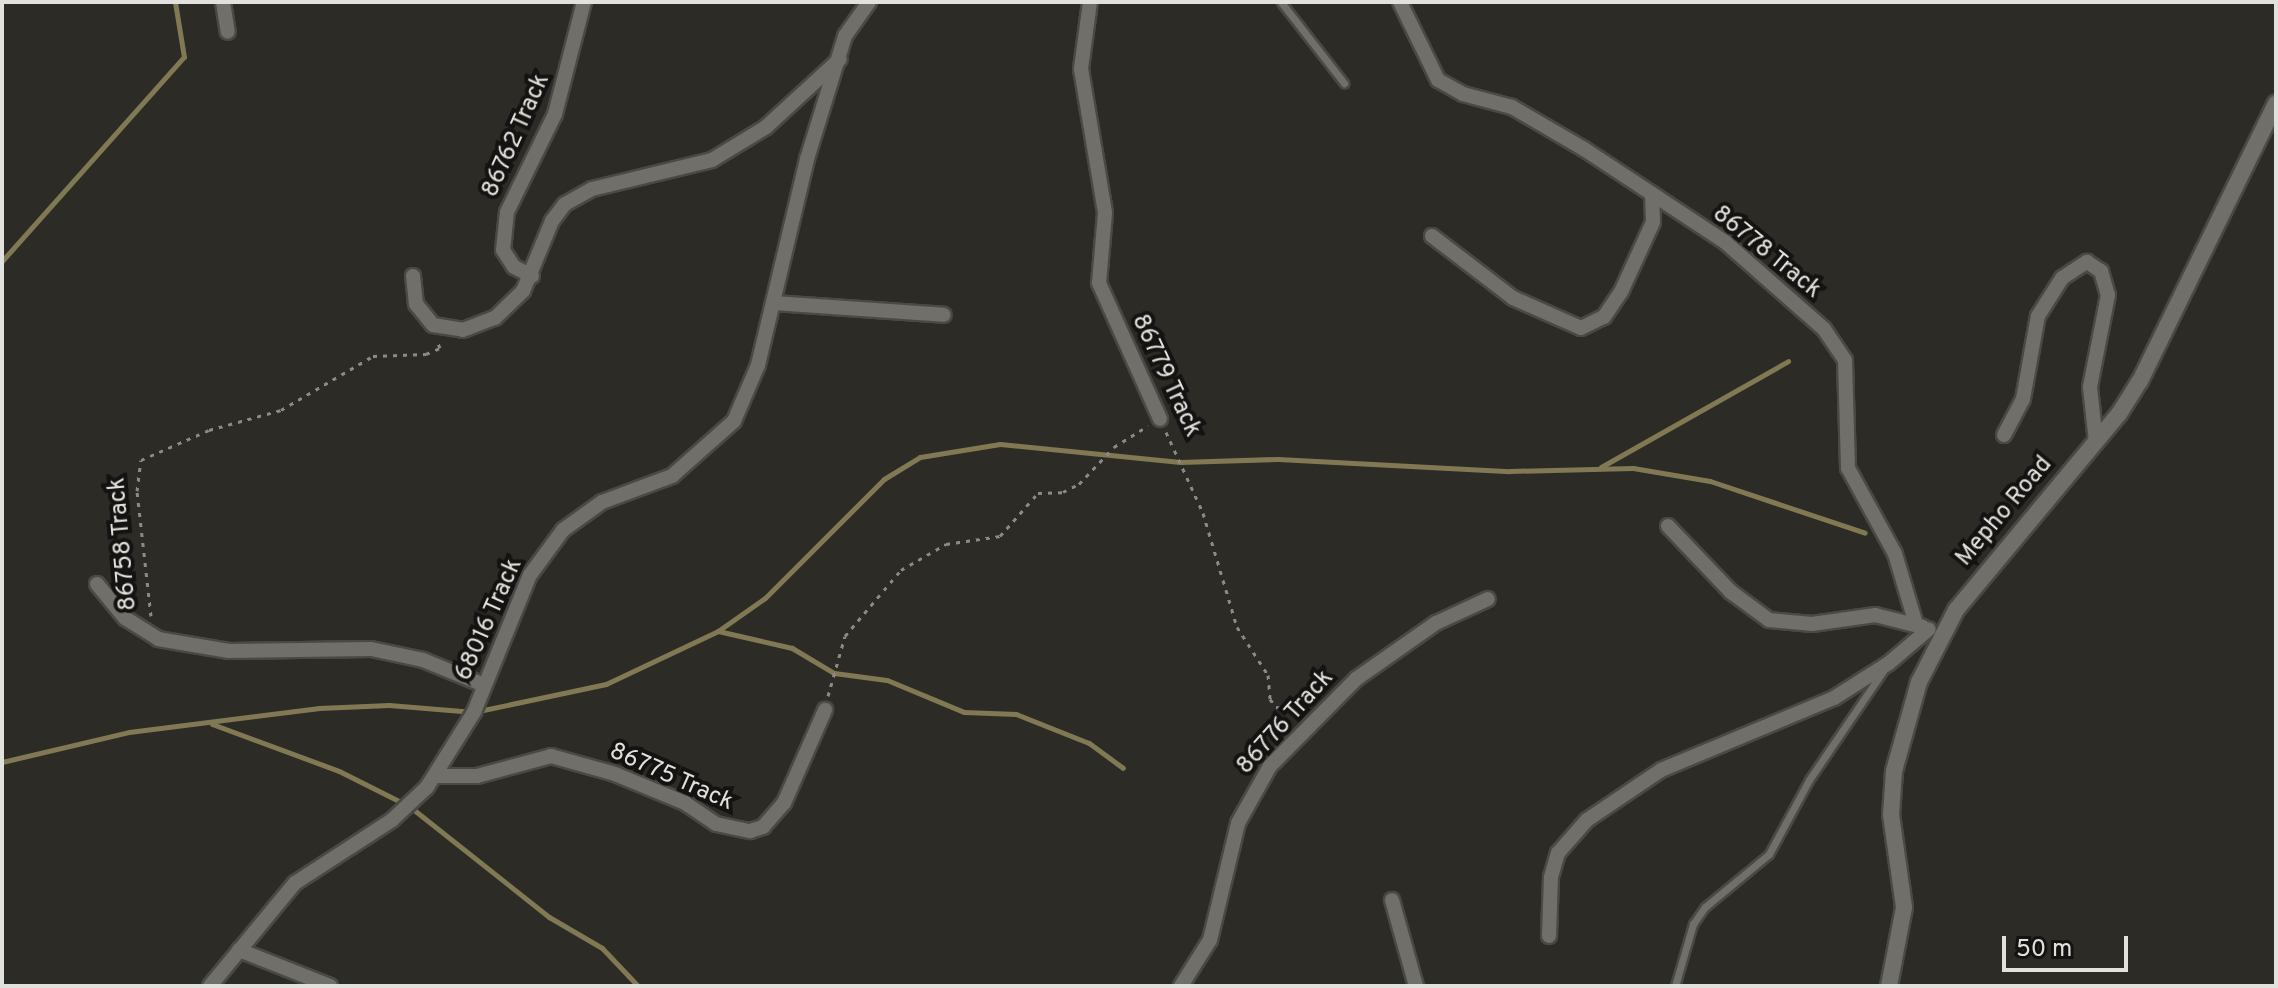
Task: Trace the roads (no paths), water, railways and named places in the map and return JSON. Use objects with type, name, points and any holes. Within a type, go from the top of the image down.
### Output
[{"type":"street","points":[[223,2],[228,32]]},
{"type":"street","name":"86762 Track","points":[[532,276],[514,267],[503,250],[507,212],[555,114],[584,2]]},
{"type":"street","name":"68016 Track","points":[[210,986],[295,883],[392,820],[436,776],[461,739],[530,575],[563,530],[602,502],[650,487],[682,469],[734,421],[746,403],[774,303],[807,159],[841,59],[849,24],[869,2]]},
{"type":"street","name":"86779 Track","points":[[1090,2],[1081,69],[1105,213],[1099,283],[1160,419]]},
{"type":"street","name":"86778 Track","points":[[1400,2],[1438,80],[1537,121],[1652,198],[1725,242],[1838,346],[1848,381],[1843,434],[1848,468],[1895,554],[1929,629]]},
{"type":"street","points":[[413,276],[416,304],[433,325],[448,330],[481,325],[513,304],[532,276],[552,221],[578,195],[712,160],[766,127],[841,59]]},
{"type":"street","name":"Mepho Road","points":[[1889,986],[1904,907],[1891,815],[1894,771],[1929,629],[1986,570],[2126,403],[2170,326],[2276,103]]},
{"type":"street","points":[[1432,236],[1513,298],[1581,328],[1604,317],[1621,292],[1653,222],[1652,198]]},
{"type":"street","points":[[2004,435],[2023,399],[2038,316],[2062,278],[2087,262],[2101,271],[2108,295],[2090,387],[2096,442]]},
{"type":"street","points":[[774,303],[944,315]]},
{"type":"street","points":[[1668,526],[1731,592],[1769,620],[1812,624],[1875,615],[1929,629]]},
{"type":"street","name":"86758 Track","points":[[97,584],[125,618],[158,639],[229,651],[371,649],[423,660],[484,685]]},
{"type":"street","name":"86776 Track","points":[[1181,986],[1198,963],[1219,913],[1247,800],[1270,766],[1319,714],[1401,646],[1488,599]]},
{"type":"street","points":[[1549,936],[1551,877],[1558,853],[1587,820],[1661,770],[1810,711],[1889,663],[1929,629]]},
{"type":"street","name":"86775 Track","points":[[436,776],[477,776],[529,757],[551,756],[628,779],[685,803],[716,824],[750,831],[763,827],[784,803],[825,710]]},
{"type":"street","points":[[1392,900],[1416,986]]},
{"type":"street","points":[[239,950],[330,986]]},
{"type":"lane","points":[[1281,2],[1344,83]]},
{"type":"lane","points":[[1675,986],[1693,924],[1705,907],[1769,854],[1829,747],[1889,663]]},
{"type":"waterway","points":[[2,261],[184,57],[175,2]]},
{"type":"waterway","points":[[1601,467],[1788,361]]},
{"type":"waterway","points":[[2,762],[129,732],[319,708],[389,705],[474,712],[606,684],[718,631],[765,598],[884,479],[920,457],[1000,444],[1180,462],[1278,459],[1510,471],[1633,468],[1710,481],[1865,533]]},
{"type":"waterway","points":[[718,631],[792,648],[834,673],[887,680],[964,712],[1016,714],[1089,743],[1123,768]]},
{"type":"waterway","points":[[212,724],[339,771],[409,806],[549,917],[602,948],[638,986]]}]
